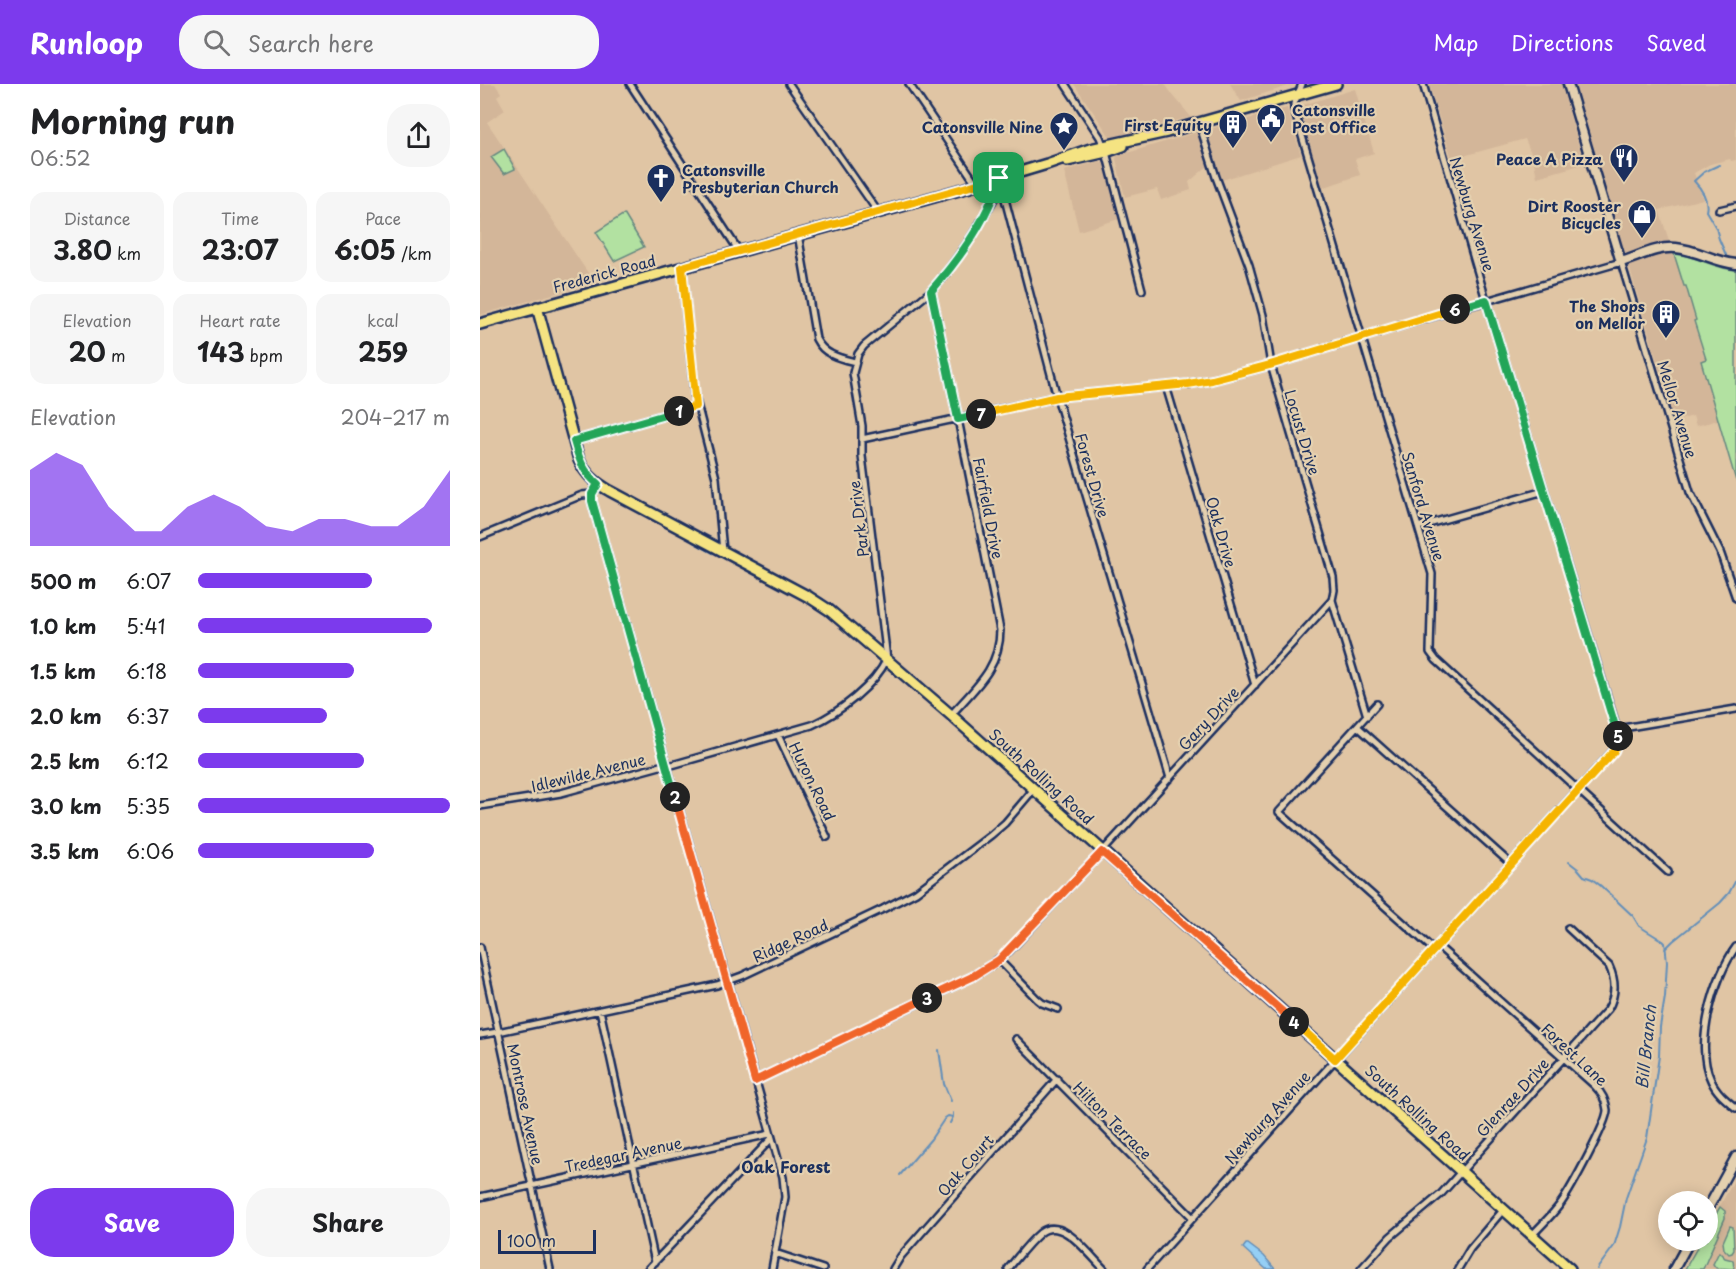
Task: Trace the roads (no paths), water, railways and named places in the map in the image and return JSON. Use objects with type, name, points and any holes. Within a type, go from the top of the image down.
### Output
[{"type":"main road","name":"Frederick Road","points":[[480,324],[977,185],[1080,152],[1105,149],[1336,84]]},
{"type":"main road","name":"South Rolling Road","points":[[537,307],[579,460],[584,470],[598,484],[809,597],[829,610],[951,715],[1570,1269]]},
{"type":"street","points":[[630,84],[739,251]]},
{"type":"street","points":[[789,84],[878,212]]},
{"type":"street","points":[[909,84],[977,185]]},
{"type":"street","points":[[1065,84],[1100,137],[1105,149],[1142,290]]},
{"type":"street","points":[[1298,94],[1302,84]]},
{"type":"street","name":"Newburg Avenue","points":[[1147,1269],[1614,751],[1617,744],[1617,729],[1486,300],[1423,84]]},
{"type":"street","name":"Mellor Avenue","points":[[1568,84],[1690,492],[1720,552],[1736,597]]},
{"type":"street","name":"Sanford Avenue","points":[[1298,94],[1294,110],[1432,574],[1429,648],[1432,656],[1668,872]]},
{"type":"street","name":"Locust Drive","points":[[1199,123],[1216,177],[1249,265],[1263,315],[1270,365],[1333,577],[1332,600],[1367,716]]},
{"type":"street","points":[[798,234],[819,346],[831,355],[855,362],[858,354],[872,338],[931,291],[957,259],[994,199],[999,178]]},
{"type":"street","name":"Forest Drive","points":[[999,178],[1057,397],[1170,778]]},
{"type":"street","points":[[1719,210],[1736,206]]},
{"type":"street","points":[[862,439],[1057,397],[1212,380],[1270,365],[1662,249],[1676,248],[1724,263],[1736,264]]},
{"type":"street","points":[[682,267],[696,406],[716,478],[723,551]]},
{"type":"street","name":"Fairfield Drive","points":[[931,291],[998,618],[1000,641],[993,665],[986,676],[951,715]]},
{"type":"street","name":"Park Drive","points":[[855,362],[853,372],[859,405],[862,456],[887,659]]},
{"type":"street","name":"Oak Drive","points":[[1166,386],[1255,685]]},
{"type":"street","points":[[574,441],[696,406]]},
{"type":"street","points":[[598,484],[592,494],[592,501],[785,1188],[771,1269]]},
{"type":"street","points":[[1418,527],[1544,491]]},
{"type":"street","points":[[480,537],[582,495],[592,494]]},
{"type":"street","name":"Gary Drive","points":[[755,1081],[972,977],[999,960],[1102,852],[1332,600]]},
{"type":"street","points":[[667,765],[812,725],[834,713],[859,694],[884,666],[887,659]]},
{"type":"street","points":[[1377,704],[1357,726],[1510,864]]},
{"type":"street","points":[[1617,729],[1736,709]]},
{"type":"street","name":"Forest Lane","points":[[1357,726],[1279,812],[1601,1092],[1607,1106],[1607,1114],[1572,1185],[1562,1202],[1533,1234]]},
{"type":"street","name":"Huron Road","points":[[778,735],[826,837]]},
{"type":"street","name":"Idlewilde Avenue","points":[[480,806],[561,793],[667,765]]},
{"type":"street","name":"Ridge Road","points":[[480,1035],[727,982],[916,892],[1005,823],[1034,789]]},
{"type":"street","name":"Glenrae Drive","points":[[1361,1269],[1390,1237],[1433,1201],[1462,1171],[1608,1009],[1614,992],[1609,966],[1568,928]]},
{"type":"street","name":"Montrose Avenue","points":[[480,947],[550,1268]]},
{"type":"street","points":[[1736,947],[1721,971],[1711,998],[1704,1055],[1711,1080],[1726,1100],[1736,1108]]},
{"type":"street","points":[[999,960],[1037,999],[1058,1009]]},
{"type":"street","points":[[600,1010],[655,1262]]},
{"type":"street","name":"Hilton Terrace","points":[[1016,1039],[1193,1218]]},
{"type":"street","name":"Oak Court","points":[[893,1269],[901,1256],[1057,1079]]},
{"type":"street","points":[[648,1269],[771,1136]]},
{"type":"street","name":"Tredegar Avenue","points":[[480,1197],[771,1136]]},
{"type":"street","points":[[1717,1191],[1736,1157]]},
{"type":"street","points":[[1458,1269],[1470,1249],[1504,1209]]},
{"type":"street","points":[[1008,1269],[1042,1231],[1053,1228],[1065,1231],[1104,1269]]},
{"type":"street","points":[[1674,1269],[1684,1251]]},
{"type":"street","points":[[775,1253],[823,1269]]},
{"type":"water","points":[[1246,1244],[1264,1256],[1275,1269],[1266,1269],[1243,1248]]},
{"type":"waterway","points":[[1719,165],[1704,172],[1694,181],[1704,194],[1706,211],[1716,228],[1726,255]]},
{"type":"waterway","points":[[693,542],[713,553]]},
{"type":"waterway","points":[[731,550],[745,557]]},
{"type":"waterway","points":[[750,560],[771,571]]},
{"type":"waterway","points":[[777,574],[795,583]]},
{"type":"waterway","points":[[806,589],[823,599]]},
{"type":"waterway","points":[[946,703],[949,706]]},
{"type":"waterway","points":[[965,720],[978,732]]},
{"type":"waterway","points":[[982,736],[1009,760]]},
{"type":"waterway","points":[[1034,783],[1044,792]]},
{"type":"waterway","name":"Bill Branch","points":[[1569,862],[1584,876],[1601,886],[1633,916],[1639,926],[1665,943],[1667,962],[1659,1056],[1647,1138],[1626,1198],[1614,1246],[1597,1269]]},
{"type":"waterway","points":[[1665,949],[1720,903],[1736,880]]},
{"type":"waterway","points":[[939,1050],[944,1084],[951,1101]]},
{"type":"waterway","points":[[950,1123],[953,1113]]},
{"type":"waterway","points":[[900,1175],[931,1139],[945,1118],[953,1117]]},
{"type":"place","name":"Catonsville Post Office","points":[[1271,144]]},
{"type":"place","name":"First Equity","points":[[1233,150]]},
{"type":"place","name":"Catonsville Nine","points":[[1064,152]]},
{"type":"place","name":"Peace A Pizza","points":[[1624,184]]},
{"type":"place","name":"Catonsville Presbyterian Church","points":[[661,204]]},
{"type":"place","name":"Dirt Rooster Bicycles","points":[[1642,240]]},
{"type":"place","name":"The Shops on Mellor","points":[[1666,340]]},
{"type":"district","name":"Oak Forest","points":[[786,1166]]}]
